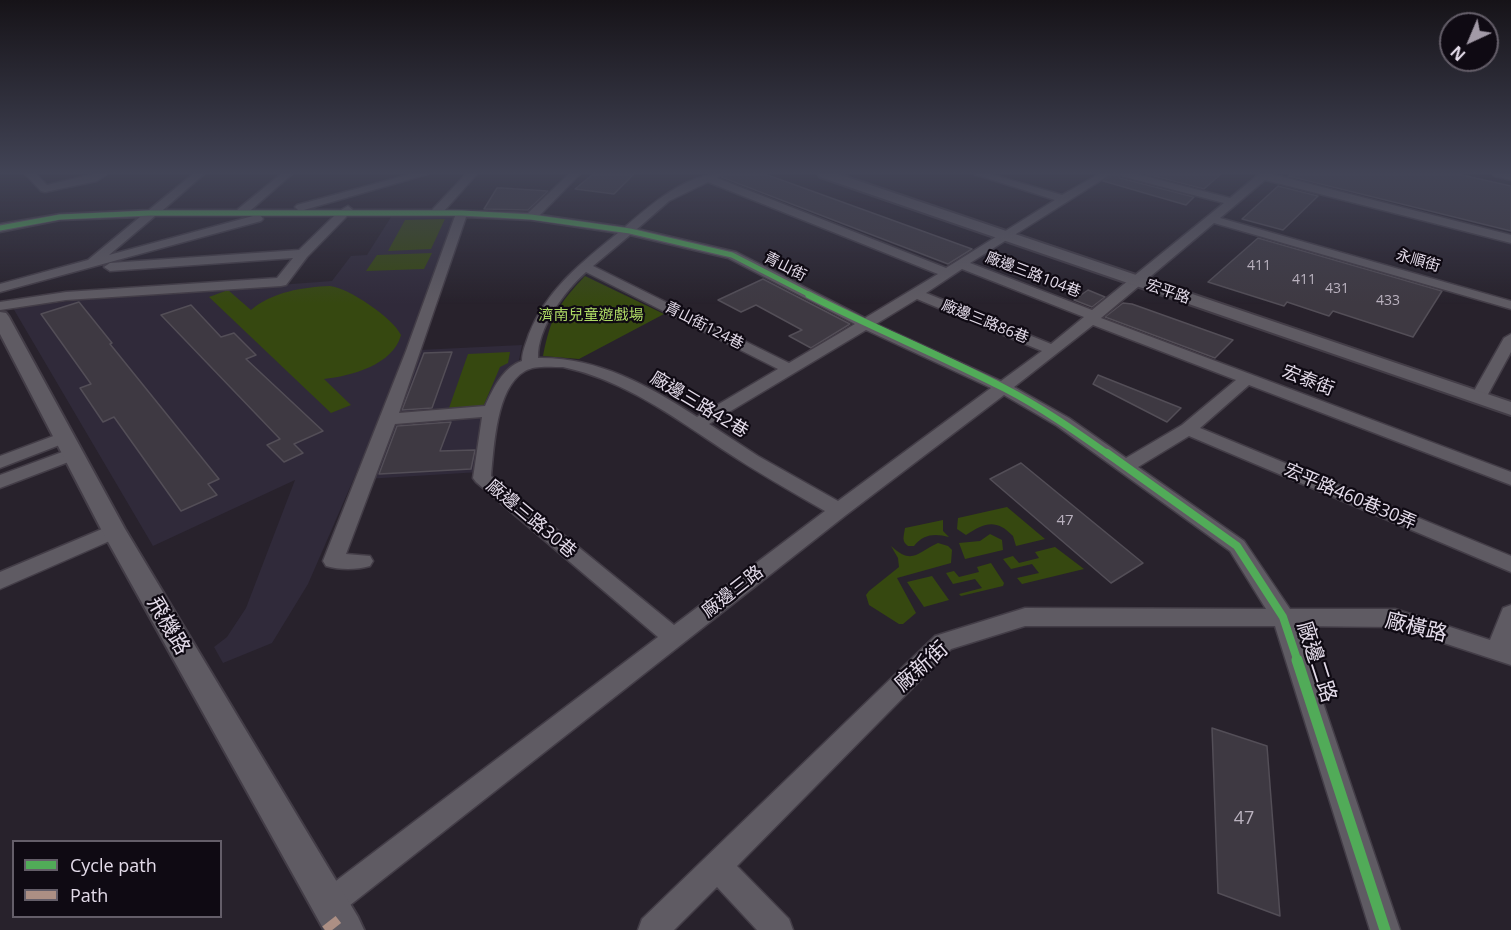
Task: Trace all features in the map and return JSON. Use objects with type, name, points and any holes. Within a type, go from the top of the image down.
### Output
[{"type":"street","name":"青山街","points":[[0,228],[58,217]]},
{"type":"street","points":[[89,264],[145,217]]},
{"type":"street","points":[[0,288],[261,217]]},
{"type":"street","points":[[0,306],[66,296],[281,282],[303,254],[340,217]]},
{"type":"street","points":[[363,561],[333,561],[414,351],[460,217]]},
{"type":"street","name":"青山街","points":[[523,217],[625,230],[732,255],[865,324],[1004,388]]},
{"type":"street","points":[[530,364],[530,352],[551,303],[570,279],[641,217]]},
{"type":"street","points":[[813,217],[948,273]]},
{"type":"street","name":"宏平路","points":[[960,217],[1009,233]]},
{"type":"street","name":"宏平路","points":[[966,217],[1481,394],[1511,409]]},
{"type":"street","points":[[697,424],[916,294],[1034,217]]},
{"type":"street","points":[[1428,217],[1511,239]]},
{"type":"street","name":"廠邊三路","points":[[335,920],[674,638],[839,510],[1053,350],[1212,219]]},
{"type":"street","name":"永順街","points":[[1212,219],[1511,305]]},
{"type":"street","points":[[72,269],[303,254]]},
{"type":"street","name":"廠邊三路104巷","points":[[961,264],[1092,317]]},
{"type":"street","name":"青山街124巷","points":[[585,267],[790,369]]},
{"type":"street","name":"廠邊三路86巷","points":[[916,294],[1053,350]]},
{"type":"street","name":"飛機路","points":[[0,317],[114,531],[335,920]]},
{"type":"street","name":"宏泰街","points":[[1092,317],[1511,479]]},
{"type":"street","points":[[1481,394],[1511,338]]},
{"type":"street","name":"廠邊三路42巷","points":[[530,364],[551,361],[597,370],[646,394],[839,510]]},
{"type":"street","name":"廠邊三路30巷","points":[[530,364],[516,369],[501,389],[491,411],[482,478],[674,638]]},
{"type":"street","points":[[1126,466],[1188,429],[1248,378]]},
{"type":"street","name":"廠邊二路","points":[[1004,388],[1063,422],[1237,546],[1283,617],[1385,930]]},
{"type":"street","name":"宏平路","points":[[1481,394],[1511,399]]},
{"type":"street","points":[[388,419],[491,411]]},
{"type":"street","name":"宏平路460巷30弄","points":[[1188,429],[1511,564]]},
{"type":"street","points":[[0,462],[69,446]]},
{"type":"street","points":[[0,483],[69,446]]},
{"type":"street","points":[[0,581],[114,531]]},
{"type":"street","points":[[1504,653],[1511,614]]},
{"type":"street","name":"廠新街","points":[[653,930],[943,642],[1025,617],[1283,617]]},
{"type":"street","name":"廠橫路","points":[[1283,617],[1395,618],[1504,653]]},
{"type":"street","points":[[717,866],[778,930]]},
{"type":"shaded area","points":[[391,217],[454,217],[404,363],[308,584],[272,643],[223,663],[214,647],[227,637],[246,608],[295,480],[153,546],[13,308],[80,300],[332,281],[351,256],[367,255]]},
{"type":"shaded area","points":[[522,345],[518,365],[508,369],[480,472],[366,479],[419,350]]},
{"type":"green space","points":[[445,219],[431,249],[388,251],[405,220]]},
{"type":"green space","points":[[432,253],[424,269],[366,271],[377,255]]},
{"type":"green space","name":"濟南兒童遊戲場","points":[[585,276],[664,314],[579,359],[543,356],[549,331],[557,312]]},
{"type":"green space","points":[[330,286],[348,292],[370,305],[389,320],[401,335],[397,345],[389,354],[370,367],[358,372],[324,379],[351,405],[331,413],[209,297],[228,290],[251,310],[278,295]]},
{"type":"green space","points":[[510,352],[508,363],[500,367],[483,407],[449,408],[468,354]]},
{"type":"green space","points":[[1007,507],[1045,539],[1016,546],[1013,536],[1007,530],[995,525],[984,525],[966,535],[957,529],[958,518]]},
{"type":"green space","points":[[943,520],[943,531],[949,537],[930,536],[921,539],[914,546],[908,546],[904,542],[905,528]]},
{"type":"green space","points":[[990,534],[1002,540],[1003,550],[965,559],[959,543],[980,541]]},
{"type":"green space","points":[[938,543],[952,550],[951,563],[897,578],[916,613],[903,624],[899,624],[869,605],[866,595],[869,591],[899,567],[898,558],[891,546],[898,552],[910,556]]},
{"type":"green space","points":[[1055,547],[1084,569],[1022,584],[1017,578],[1039,573],[1032,564],[1011,569],[1003,559],[1013,556],[1019,563],[1039,558],[1035,552]]},
{"type":"green space","points":[[991,563],[1004,583],[1003,586],[961,596],[959,594],[982,588],[975,579],[953,584],[946,573],[954,571],[959,577],[979,572],[977,567]]},
{"type":"green space","points":[[932,576],[949,600],[924,607],[907,582]]},
{"type":"building","points":[[826,217],[885,217],[972,249],[948,264]]},
{"type":"building","points":[[1244,217],[1296,217],[1283,230],[1242,219]]},
{"type":"building","points":[[1456,217],[1511,217],[1511,231]]},
{"type":"building","points":[[1258,238],[1442,291],[1413,337],[1333,311],[1329,316],[1287,302],[1284,306],[1208,282]]},
{"type":"building","points":[[763,279],[850,324],[811,348],[789,336],[802,330],[756,305],[741,312],[718,300]]},
{"type":"building","points":[[1088,290],[1105,297],[1092,307],[1074,300]]},
{"type":"building","points":[[79,302],[219,479],[208,484],[217,495],[181,511],[114,417],[103,422],[80,388],[91,384],[41,314]]},
{"type":"building","points":[[1123,303],[1132,304],[1233,340],[1215,358],[1105,317]]},
{"type":"building","points":[[191,305],[221,337],[234,333],[256,355],[246,359],[323,431],[294,444],[303,453],[284,462],[267,445],[280,439],[161,315]]},
{"type":"building","points":[[452,352],[432,408],[402,410],[424,353]]},
{"type":"building","points":[[1098,375],[1181,408],[1167,422],[1093,384]]},
{"type":"building","points":[[451,422],[440,451],[475,450],[471,469],[379,474],[397,426]]},
{"type":"building","points":[[1021,463],[1143,563],[1111,583],[990,479]]},
{"type":"building","points":[[1212,728],[1267,746],[1280,916],[1218,893]]},
{"type":"marked path","points":[[325,930],[339,919]]},
{"type":"cycle path","points":[[0,228],[58,217]]},
{"type":"cycle path","points":[[534,217],[630,231],[732,255],[859,321],[1004,388],[1063,422],[1237,546],[1283,617],[1385,930]]}]
